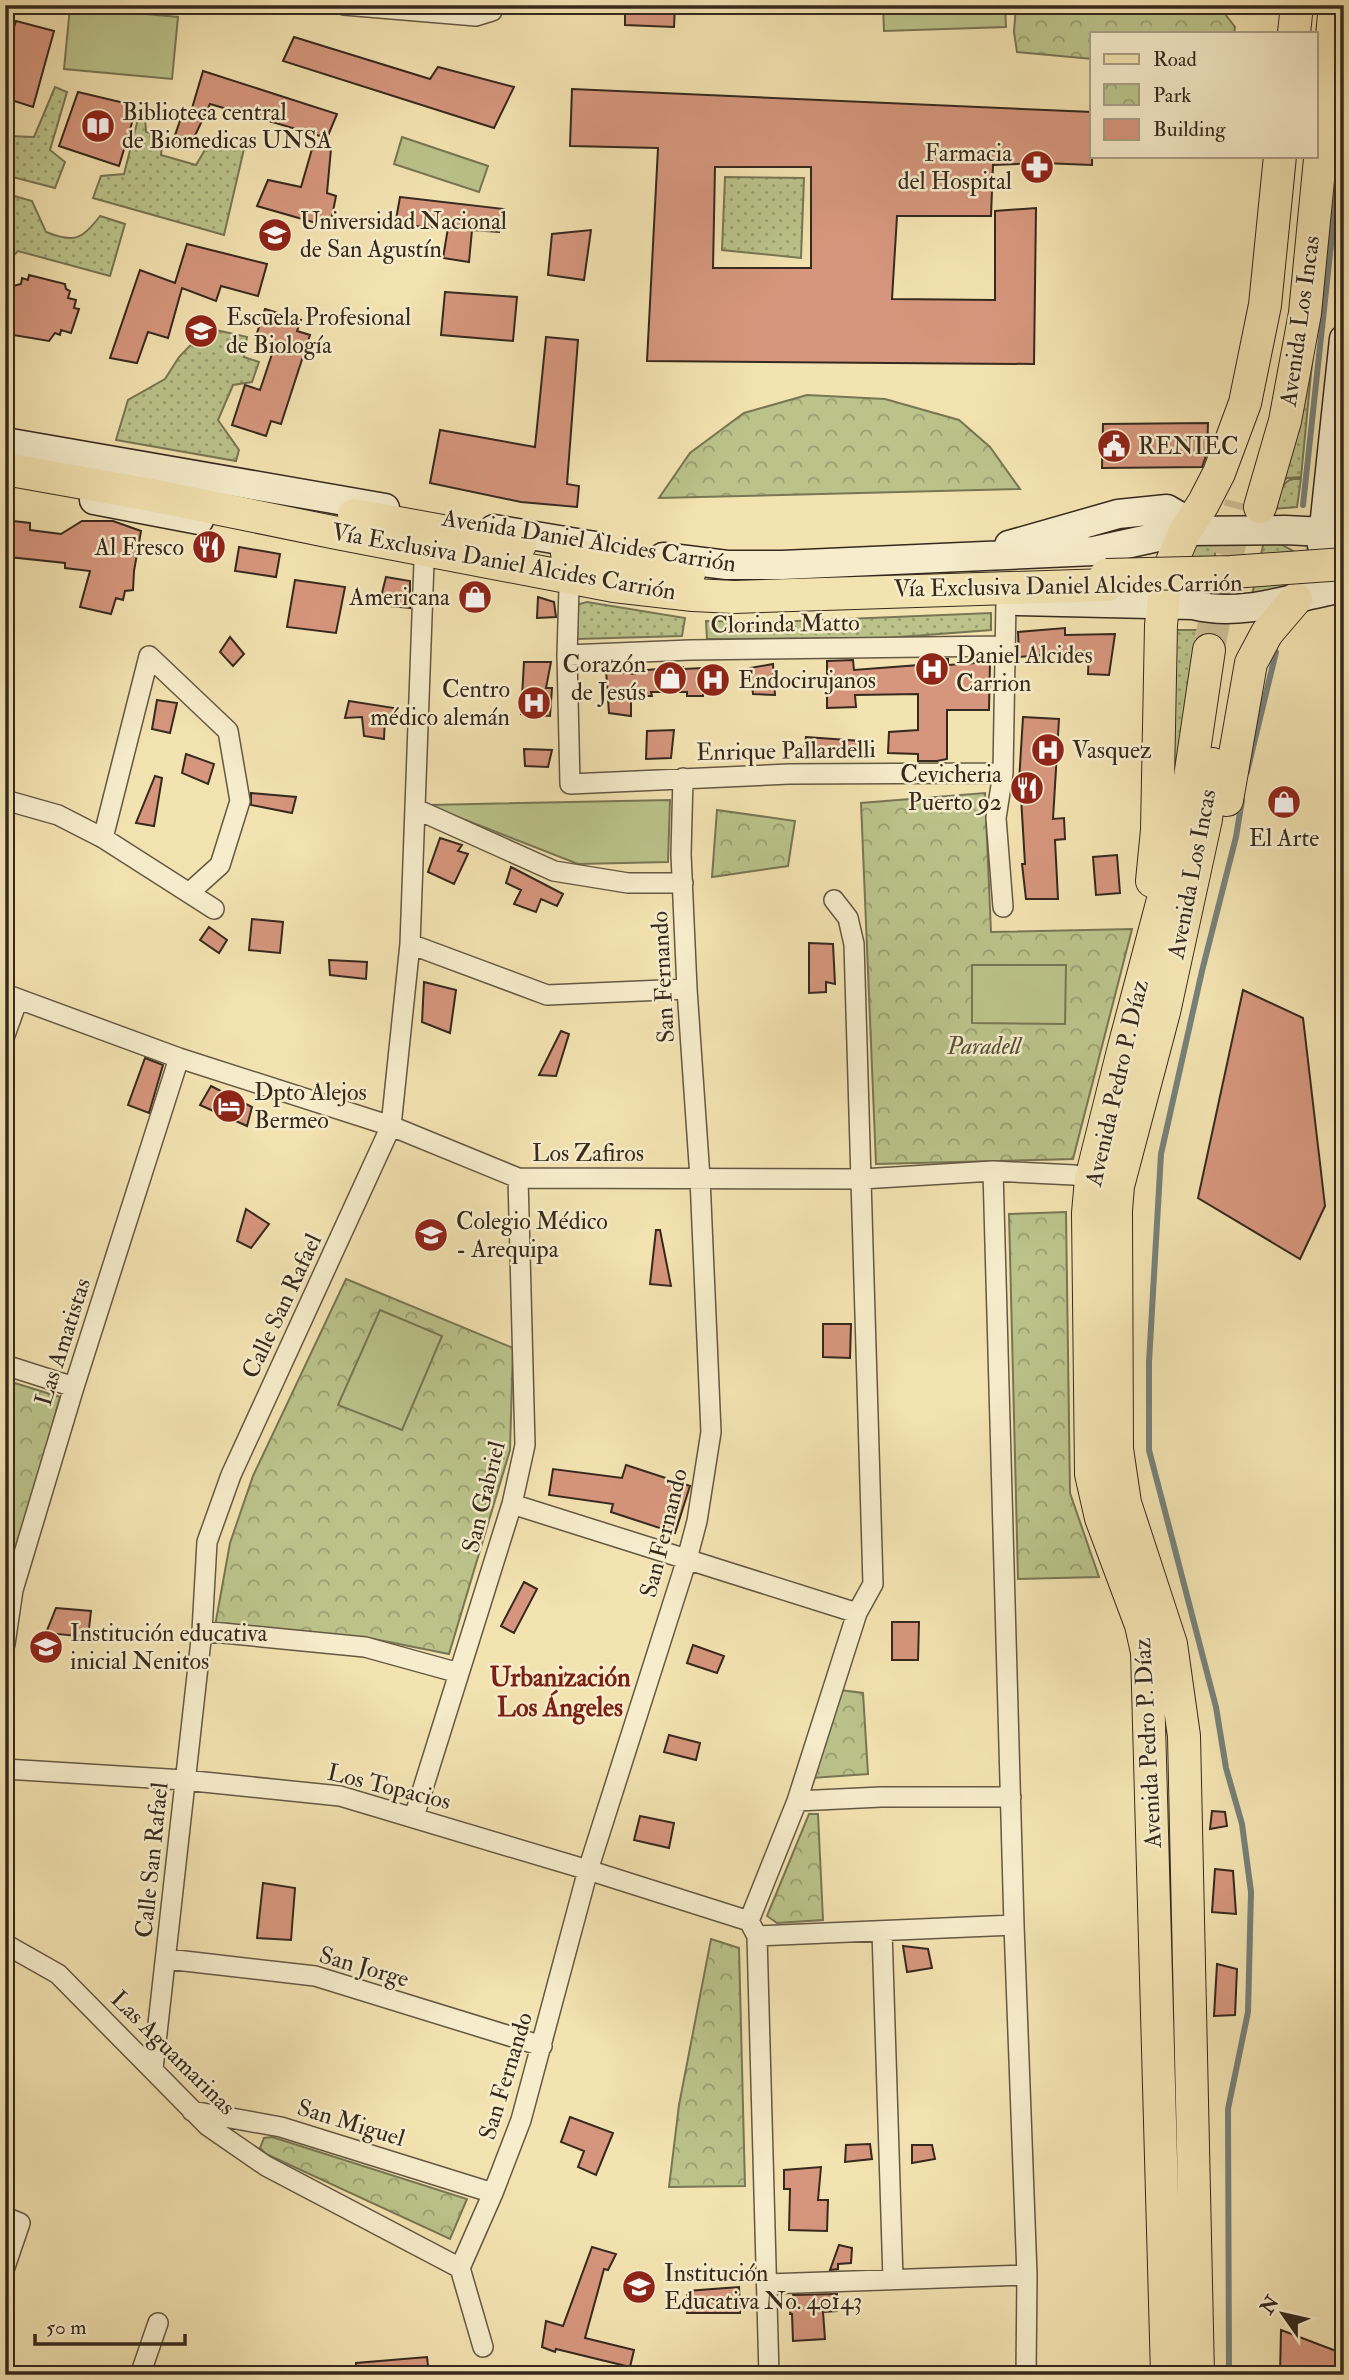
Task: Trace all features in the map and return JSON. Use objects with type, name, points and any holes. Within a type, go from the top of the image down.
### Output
[{"type":"main road","points":[[1294,32],[1297,5]]},
{"type":"main road","points":[[1311,32],[1312,5]]},
{"type":"main road","name":"Avenida Los Incas","points":[[1300,158],[1284,315],[1250,505],[1285,421],[1306,313],[1335,5]]},
{"type":"main road","points":[[1147,959],[1157,830],[1164,591],[1185,531],[1219,473],[1237,429],[1252,378],[1265,305],[1280,158]]},
{"type":"main road","points":[[1335,567],[1334,531],[1344,339]]},
{"type":"main road","name":"Avenida Daniel Alcides Carrión","points":[[5,442],[561,541],[727,565],[1094,551],[1185,531],[1334,531]]},
{"type":"main road","name":"Vía Exclusiva Daniel Alcides Carrión","points":[[5,457],[152,484],[452,531],[560,553],[695,575],[1109,588]]},
{"type":"main road","name":"Vía Exclusiva Daniel Alcides Carrión","points":[[5,469],[614,586],[682,594],[734,597],[795,593],[1109,588],[1231,572],[1335,567]]},
{"type":"main road","name":"Avenida Daniel Alcides Carrión","points":[[5,483],[424,562],[676,606],[745,612],[1006,601],[1109,588],[1164,591]]},
{"type":"main road","points":[[1285,530],[1306,542],[1335,567]]},
{"type":"main road","points":[[1164,1012],[1195,926],[1222,834],[1251,663],[1267,634],[1296,599],[1335,567]]},
{"type":"main road","points":[[1109,588],[1143,623],[1151,643],[1159,722]]},
{"type":"main road","points":[[1164,591],[1205,608],[1279,604],[1344,588]]},
{"type":"main road","name":"Avenida Los Incas","points":[[1147,959],[1182,824],[1219,651],[1206,819],[1164,1012]]},
{"type":"main road","name":"Avenida Pedro P. Díaz","points":[[1147,959],[1105,1182],[1117,1449],[1125,1503],[1171,1644],[1183,1726],[1198,2375]]},
{"type":"main road","name":"Avenida Pedro P. Díaz","points":[[1164,1012],[1105,1182],[1088,1213],[1091,1474],[1101,1518],[1141,1625],[1147,1652],[1167,2375]]},
{"type":"main road","points":[[1150,1727],[1183,1726]]},
{"type":"street","points":[[344,5],[476,16],[492,12],[494,5]]},
{"type":"street","name":"Calle San Rafael","points":[[153,2069],[202,1631],[207,1542],[231,1475],[391,1126],[410,944],[424,562]]},
{"type":"street","points":[[566,655],[569,588]]},
{"type":"street","points":[[1003,907],[996,818],[1003,773],[1006,601]]},
{"type":"street","name":"Clorinda Matto","points":[[566,655],[690,650],[1004,646]]},
{"type":"street","name":"Enrique Pallardelli","points":[[566,655],[570,784],[789,774],[1003,773]]},
{"type":"street","points":[[103,838],[149,656],[228,731],[240,801],[220,865],[189,893]]},
{"type":"street","name":"San Fernando","points":[[460,2267],[493,2193],[521,2120],[588,1870],[687,1559],[697,1521],[711,1432],[700,1178],[687,989],[683,778]]},
{"type":"street","points":[[5,800],[58,815],[103,838],[214,909]]},
{"type":"street","points":[[416,809],[554,871],[628,883],[683,883]]},
{"type":"street","points":[[769,2375],[768,2284],[753,1929],[857,1613],[873,1584],[854,944],[848,918],[834,900]]},
{"type":"street","points":[[410,944],[547,995],[687,989]]},
{"type":"street","points":[[5,1035],[12,996]]},
{"type":"street","name":"Los Zafiros","points":[[12,996],[179,1058],[391,1126],[518,1178],[862,1179],[993,1171],[1074,1175],[1105,1182]]},
{"type":"street","name":"Las Amatistas","points":[[5,1644],[9,1589],[179,1058]]},
{"type":"street","points":[[993,1171],[1014,1926],[1027,2275],[1026,2375]]},
{"type":"street","name":"San Gabriel","points":[[414,1816],[512,1504],[524,1445],[518,1178]]},
{"type":"street","points":[[5,1365],[74,1387]]},
{"type":"street","points":[[512,1504],[857,1613]]},
{"type":"street","points":[[202,1631],[365,1647],[459,1673]]},
{"type":"street","name":"Los Topacios","points":[[5,1769],[184,1780],[341,1796],[588,1870],[753,1929],[882,1931],[1014,1926]]},
{"type":"street","points":[[797,1801],[881,1797],[1011,1797]]},
{"type":"street","points":[[882,1931],[893,2279]]},
{"type":"street","name":"Las Aguamarinas","points":[[5,1944],[58,1975],[208,2126],[266,2166],[460,2267]]},
{"type":"street","name":"San Jorge","points":[[167,1959],[315,1976],[542,2046]]},
{"type":"street","name":"San Miguel","points":[[192,2111],[281,2127],[493,2193]]},
{"type":"street","points":[[5,2267],[13,2220]]},
{"type":"street","points":[[460,2267],[483,2347]]},
{"type":"street","points":[[768,2284],[1027,2275]]},
{"type":"street","points":[[140,2375],[158,2323]]},
{"type":"green space","points":[[883,5],[1005,5],[1006,27],[884,31]]},
{"type":"green space","points":[[1016,5],[1218,5],[1235,27],[1234,32],[1090,32],[1090,59],[1017,52],[1014,32]]},
{"type":"green space","points":[[70,7],[178,17],[172,79],[64,69]]},
{"type":"green space","points":[[55,87],[67,92],[50,150],[65,162],[55,188],[5,175],[5,146],[9,136],[34,137]]},
{"type":"green space","points":[[139,115],[145,116],[146,132],[163,135],[161,155],[196,165],[212,138],[244,149],[224,235],[93,198],[101,176],[124,174]]},
{"type":"green space","points":[[402,137],[488,166],[479,192],[394,164]]},
{"type":"green space","points":[[725,177],[804,178],[801,258],[722,250]]},
{"type":"green space","points":[[11,195],[32,201],[46,232],[64,238],[82,235],[100,216],[125,224],[110,276],[18,251],[5,264],[5,213]]},
{"type":"green space","points":[[1319,291],[1301,477],[1287,478],[1282,482]]},
{"type":"green space","points":[[207,328],[247,337],[244,357],[259,362],[252,382],[233,385],[218,420],[239,450],[236,461],[116,440],[128,400],[165,379],[179,357]]},
{"type":"green space","points":[[807,395],[885,399],[959,420],[990,447],[1020,489],[659,498],[690,453],[744,413]]},
{"type":"green space","points":[[1292,479],[1301,479],[1297,507],[1273,509],[1281,488]]},
{"type":"green space","points":[[1264,541],[1275,541],[1293,551],[1292,577],[1287,590],[1252,595]]},
{"type":"green space","points":[[1217,544],[1206,599],[1174,590],[1193,545]]},
{"type":"green space","points":[[587,602],[685,618],[682,636],[577,639],[576,605]]},
{"type":"green space","points":[[991,613],[991,630],[886,638],[707,639],[706,621],[772,622]]},
{"type":"green space","points":[[1172,630],[1202,630],[1183,779],[1167,860]]},
{"type":"green space","name":"Paradell","points":[[985,793],[991,932],[1132,929],[1073,1159],[876,1164],[861,803]]},
{"type":"green space","points":[[670,800],[668,862],[578,864],[427,805]]},
{"type":"green space","points":[[717,810],[795,821],[788,866],[712,877]]},
{"type":"green space","points":[[972,965],[1066,965],[1065,1024],[972,1023]]},
{"type":"green space","points":[[1066,1212],[1070,1493],[1099,1577],[1018,1579],[1009,1214]]},
{"type":"green space","points":[[346,1279],[513,1348],[510,1450],[449,1654],[369,1638],[215,1626],[230,1543],[253,1476]]},
{"type":"green space","points":[[380,1310],[442,1336],[402,1430],[338,1405]]},
{"type":"green space","points":[[5,1380],[60,1397],[12,1573],[5,1570]]},
{"type":"green space","points":[[840,1690],[863,1693],[868,1774],[812,1778]]},
{"type":"green space","points":[[809,1814],[818,1814],[823,1920],[777,1923],[767,1916]]},
{"type":"green space","points":[[711,1939],[739,1948],[745,2186],[669,2187],[679,2105]]},
{"type":"green space","points":[[272,2137],[467,2199],[450,2239],[266,2154],[260,2148],[264,2138]]},
{"type":"building","points":[[625,5],[675,5],[674,27],[625,25]]},
{"type":"building","points":[[16,21],[54,31],[33,107],[5,98],[5,55]]},
{"type":"building","points":[[294,37],[430,79],[438,67],[514,87],[494,128],[283,61]]},
{"type":"building","points":[[203,71],[337,114],[327,138],[210,104],[191,144],[173,141],[183,112],[190,115]]},
{"type":"building","points":[[572,89],[1090,112],[1092,165],[993,165],[991,216],[897,216],[892,299],[995,300],[995,211],[1036,208],[1034,364],[647,361],[658,148],[570,146]],"holes":[[[715,167],[811,167],[811,268],[713,268]]]},
{"type":"building","name":"Biblioteca central de Biomedicas UNSA","points":[[78,92],[137,106],[119,166],[59,146]]},
{"type":"building","points":[[314,142],[331,149],[327,193],[336,196],[330,227],[257,206],[268,180],[301,187]]},
{"type":"building","points":[[400,197],[504,209],[499,232],[472,230],[469,262],[443,258],[448,228],[395,225]]},
{"type":"building","points":[[591,230],[584,280],[548,275],[552,234]]},
{"type":"building","points":[[187,244],[267,264],[258,296],[221,286],[216,301],[182,288],[168,338],[148,332],[137,363],[110,358],[140,270],[175,283]]},
{"type":"building","points":[[29,275],[65,284],[70,291],[68,298],[76,300],[74,308],[79,309],[71,333],[61,330],[60,335],[55,333],[49,341],[13,335],[14,323],[5,326],[5,288],[21,284],[22,278],[28,280]]},
{"type":"building","points":[[445,292],[517,297],[513,341],[441,335]]},
{"type":"building","points":[[265,309],[301,320],[297,331],[310,335],[281,424],[271,421],[266,436],[232,425],[245,385],[260,390],[275,345],[255,339]]},
{"type":"building","points":[[546,337],[578,340],[567,484],[579,486],[577,507],[521,502],[430,483],[440,430],[535,447]]},
{"type":"building","points":[[1208,423],[1207,453],[1202,467],[1102,468],[1103,424]]},
{"type":"building","points":[[13,521],[30,523],[30,530],[61,534],[82,521],[113,521],[141,531],[133,590],[125,591],[123,600],[116,598],[111,614],[80,607],[90,571],[65,568],[65,563],[9,557]]},
{"type":"building","points":[[239,547],[280,554],[276,577],[235,571]]},
{"type":"building","points":[[386,577],[410,581],[410,608],[379,605]]},
{"type":"building","points":[[295,580],[345,587],[336,633],[287,627]]},
{"type":"building","points":[[538,597],[554,602],[556,617],[537,618]]},
{"type":"building","points":[[1065,628],[1065,635],[1115,634],[1109,675],[1088,674],[1089,651],[1019,657],[1018,632]]},
{"type":"building","points":[[230,637],[244,654],[233,666],[220,652]]},
{"type":"building","points":[[919,659],[948,659],[948,665],[990,662],[989,710],[947,710],[947,759],[918,761],[918,754],[888,753],[889,732],[918,730],[918,694],[855,695],[856,707],[827,708],[827,661],[853,660],[854,670],[919,665]]},
{"type":"building","points":[[524,662],[551,662],[546,688],[552,688],[550,716],[521,714]]},
{"type":"building","points":[[773,664],[775,695],[753,694],[750,668]]},
{"type":"building","points":[[704,668],[703,696],[687,696],[687,692],[651,692],[652,696],[631,696],[631,716],[609,713],[606,670],[635,674],[635,671]]},
{"type":"building","points":[[157,700],[177,703],[170,733],[152,729]]},
{"type":"building","points":[[349,701],[394,708],[394,717],[385,717],[384,739],[364,736],[362,717],[345,718]]},
{"type":"building","points":[[1023,717],[1059,719],[1053,819],[1064,818],[1065,839],[1055,840],[1058,899],[1026,899],[1022,864],[1025,864],[1021,797],[1018,798]]},
{"type":"building","points":[[674,730],[671,758],[646,759],[647,731]]},
{"type":"building","points":[[806,737],[861,741],[862,758],[803,754]]},
{"type":"building","points":[[524,749],[552,750],[548,767],[525,766]]},
{"type":"building","points":[[186,754],[214,764],[208,784],[182,773]]},
{"type":"building","points":[[155,776],[162,778],[154,826],[136,823]]},
{"type":"building","points":[[251,793],[296,797],[292,813],[251,805]]},
{"type":"building","points":[[440,838],[462,845],[458,851],[468,854],[454,884],[428,872]]},
{"type":"building","points":[[1117,855],[1120,893],[1096,895],[1093,857]]},
{"type":"building","points":[[511,867],[563,894],[557,906],[541,899],[536,912],[514,904],[521,890],[506,883]]},
{"type":"building","points":[[252,919],[283,922],[280,953],[249,950]]},
{"type":"building","points":[[209,927],[227,940],[219,953],[200,940]]},
{"type":"building","points":[[809,943],[833,944],[835,984],[826,982],[826,992],[809,993]]},
{"type":"building","points":[[329,960],[367,962],[366,979],[330,975]]},
{"type":"building","points":[[424,982],[456,990],[450,1033],[422,1022]]},
{"type":"building","points":[[1243,990],[1303,1018],[1325,1206],[1300,1259],[1198,1198]]},
{"type":"building","points":[[561,1031],[569,1034],[556,1076],[539,1075]]},
{"type":"building","points":[[145,1058],[163,1065],[149,1113],[128,1105]]},
{"type":"building","points":[[211,1086],[252,1107],[247,1126],[200,1105]]},
{"type":"building","points":[[246,1209],[269,1224],[251,1248],[237,1241]]},
{"type":"building","points":[[656,1230],[660,1230],[671,1286],[650,1284]]},
{"type":"building","points":[[823,1324],[851,1324],[850,1358],[823,1357]]},
{"type":"building","points":[[626,1465],[690,1486],[675,1533],[611,1512],[613,1504],[549,1495],[553,1469],[622,1478]]},
{"type":"building","points":[[524,1582],[537,1589],[514,1633],[501,1626]]},
{"type":"building","points":[[56,1608],[91,1611],[88,1637],[46,1633]]},
{"type":"building","points":[[892,1622],[919,1622],[918,1660],[892,1660]]},
{"type":"building","points":[[693,1645],[724,1656],[717,1673],[687,1663]]},
{"type":"building","points":[[669,1735],[700,1743],[696,1760],[664,1752]]},
{"type":"building","points":[[1212,1811],[1225,1812],[1227,1826],[1210,1829]]},
{"type":"building","points":[[640,1816],[674,1823],[669,1848],[634,1840]]},
{"type":"building","points":[[1215,1869],[1233,1871],[1236,1914],[1212,1912]]},
{"type":"building","points":[[263,1883],[295,1888],[291,1940],[257,1938]]},
{"type":"building","points":[[903,1946],[928,1949],[932,1968],[907,1972]]},
{"type":"building","points":[[1217,1964],[1237,1969],[1235,2015],[1214,2016]]},
{"type":"building","points":[[570,2117],[613,2133],[596,2175],[578,2167],[584,2151],[561,2142]]},
{"type":"building","points":[[870,2144],[872,2159],[845,2162],[846,2145]]},
{"type":"building","points":[[912,2145],[932,2145],[935,2159],[912,2163]]},
{"type":"building","points":[[821,2167],[818,2200],[828,2200],[827,2231],[789,2230],[790,2189],[784,2189],[784,2170]]},
{"type":"building","points":[[839,2245],[852,2248],[851,2263],[838,2264],[838,2269],[830,2270]]},
{"type":"building","points":[[592,2247],[616,2254],[608,2270],[604,2269],[585,2338],[634,2350],[630,2367],[542,2347],[546,2321],[563,2326]]},
{"type":"building","points":[[739,2287],[740,2313],[687,2313],[687,2291]]},
{"type":"building","points":[[837,2294],[837,2311],[823,2312],[825,2339],[793,2341],[790,2314],[793,2295]]},
{"type":"building","points":[[1281,2330],[1344,2354],[1344,2375],[1280,2375]]},
{"type":"building","points":[[427,2357],[429,2375],[356,2375],[356,2363]]},
{"type":"waterway","points":[[1303,505],[1344,123]]},
{"type":"waterway","points":[[1247,772],[1276,652]]},
{"type":"waterway","points":[[1229,2375],[1228,2109],[1248,2012],[1251,1892],[1242,1824],[1226,1768],[1216,1707],[1149,1450],[1149,1362],[1161,1154],[1202,971],[1236,837],[1242,800]]},
{"type":"tunnel","points":[[1209,650],[1223,571],[1241,503]]},
{"type":"place","name":"Biblioteca central de Biomedicas UNSA","points":[[98,126]]},
{"type":"place","name":"Farmacia del Hospital","points":[[1037,167]]},
{"type":"place","name":"Universidad Nacional de San Agustín","points":[[275,235]]},
{"type":"place","name":"Escuela Profesional de Biología","points":[[201,331]]},
{"type":"place","name":"RENIEC","points":[[1114,446]]},
{"type":"place","name":"Al Fresco","points":[[209,547]]},
{"type":"place","name":"Americana","points":[[475,597]]},
{"type":"place","name":"Daniel Alcides Carrion","points":[[932,669]]},
{"type":"place","name":"Corazón de Jesús","points":[[670,678]]},
{"type":"place","name":"Endocirujanos","points":[[713,680]]},
{"type":"place","name":"Centro médico alemán","points":[[534,703]]},
{"type":"place","name":"Vasquez","points":[[1048,750]]},
{"type":"place","name":"Cevicheria Puerto 92","points":[[1027,788]]},
{"type":"place","name":"El Arte","points":[[1284,802]]},
{"type":"place","name":"Dpto Alejos Bermeo","points":[[229,1106]]},
{"type":"place","name":"Colegio Médico - Arequipa","points":[[431,1235]]},
{"type":"place","name":"Institución educativa inicial Nenitos","points":[[46,1647]]},
{"type":"place","name":"Institución Educativa No. 40143","points":[[639,2287]]},
{"type":"district","name":"Urbanización Los Ángeles","points":[[560,1693]]}]
